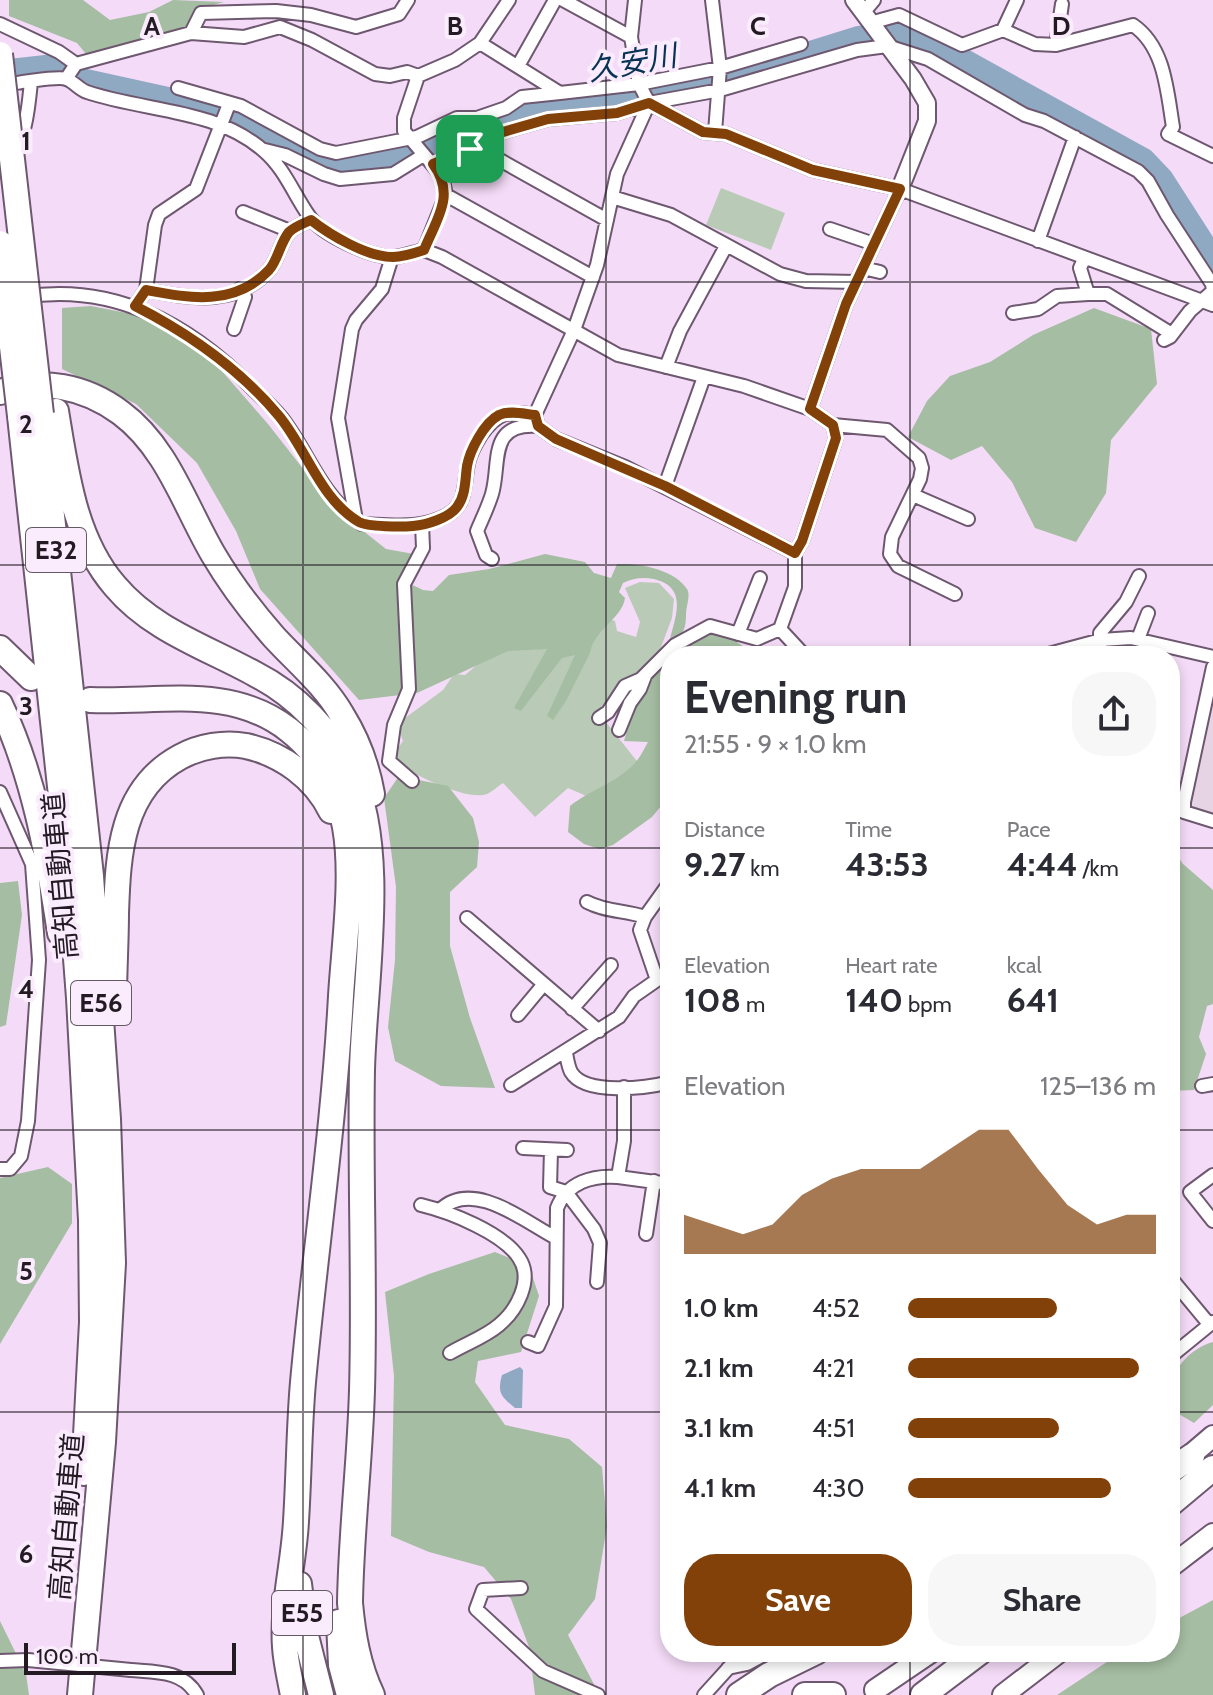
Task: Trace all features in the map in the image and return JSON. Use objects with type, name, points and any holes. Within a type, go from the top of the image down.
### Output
[{"type":"highway","points":[[0,54],[7,171],[39,414],[98,562],[113,585],[153,621],[278,687],[320,725],[337,748],[356,785],[367,824],[370,851],[358,904],[303,1384],[296,1529],[288,1588],[285,1648],[290,1695]]},
{"type":"highway","name":"高知自動車道","points":[[0,243],[39,414],[61,687],[86,1122],[92,1322],[81,1551],[66,1695]]},
{"type":"highway","points":[[0,392],[34,384],[76,390],[122,413],[153,446],[167,467],[214,556],[231,580],[272,634],[333,700],[356,740],[374,803],[375,851],[358,904]]},
{"type":"highway","points":[[0,648],[61,687],[218,699],[251,708],[290,730],[320,762],[337,800],[358,904],[362,1070],[362,1388],[350,1574],[353,1632],[359,1661],[372,1695]]},
{"type":"highway","name":"高知自動車道","points":[[61,687],[100,998],[113,1263],[103,1442],[80,1695]]},
{"type":"highway","points":[[0,704],[30,782],[44,843],[72,1009],[86,1122]]},
{"type":"highway","points":[[113,1263],[118,861],[125,826],[141,793],[172,761],[199,749],[241,745],[283,760],[309,780],[335,821],[358,904]]},
{"type":"highway","points":[[1180,1465],[1192,1456]]},
{"type":"highway","points":[[1180,1496],[1213,1468]]},
{"type":"highway","name":"E55","points":[[296,1529],[305,1632],[321,1695]]},
{"type":"highway","name":"E55","points":[[349,1695],[341,1665],[338,1634],[343,1582],[355,1533]]},
{"type":"highway","points":[[739,1695],[794,1662]]},
{"type":"highway","points":[[923,1695],[967,1662]]},
{"type":"highway","points":[[944,1695],[983,1662]]},
{"type":"highway","points":[[805,1695],[833,1695]]},
{"type":"main road","points":[[1192,1456],[1213,1436]]},
{"type":"main road","points":[[1180,1559],[1213,1534]]},
{"type":"main road","points":[[875,1690],[916,1662]]},
{"type":"main road","points":[[1003,1695],[1046,1662]]},
{"type":"street","points":[[191,33],[201,13],[276,11],[311,15],[361,27],[399,14],[408,0]]},
{"type":"street","points":[[66,79],[76,64],[191,33],[244,37],[280,27],[312,40],[375,74],[390,76],[407,72],[418,76],[455,60],[480,43],[509,0]]},
{"type":"street","points":[[518,66],[555,0]]},
{"type":"street","points":[[563,0],[631,37]]},
{"type":"street","points":[[635,0],[631,37],[639,84],[649,103],[703,132],[715,132],[813,170],[900,189],[1207,303]]},
{"type":"street","points":[[712,0],[720,68],[715,132]]},
{"type":"street","points":[[1003,30],[1017,0]]},
{"type":"street","points":[[1056,45],[1062,4]]},
{"type":"street","points":[[865,9],[899,15],[962,45],[1003,30],[1035,44],[1056,45],[1133,25],[1144,32],[1163,65],[1173,127],[1168,134],[1213,156]]},
{"type":"street","points":[[810,409],[846,304],[900,189],[927,121],[924,94],[887,46],[865,9]]},
{"type":"street","points":[[0,24],[59,52],[76,64]]},
{"type":"street","points":[[480,43],[560,93]]},
{"type":"street","points":[[178,88],[241,106],[320,149],[346,153],[410,140],[457,118],[477,118],[506,108],[522,97],[639,84],[720,68],[801,44]]},
{"type":"street","points":[[470,149],[482,138],[548,119],[617,113],[649,103],[720,90],[857,50],[887,46],[928,59],[1025,115],[1127,164],[1148,181],[1212,284],[1213,291],[1207,303],[1190,311],[1168,337],[1107,294],[1051,293],[1038,309],[1013,313]]},
{"type":"street","points":[[418,76],[404,118],[404,131],[442,176],[446,195],[424,250]]},
{"type":"street","points":[[0,88],[11,83],[66,79],[84,91],[191,115],[220,126],[263,150],[285,155],[340,179],[393,174],[428,160],[470,149],[482,150],[607,220]]},
{"type":"street","points":[[7,171],[26,124],[31,82]]},
{"type":"street","points":[[537,421],[593,277],[617,174],[649,103]]},
{"type":"street","points":[[135,306],[146,290],[159,214],[196,189],[229,104]]},
{"type":"street","points":[[1038,241],[1075,137]]},
{"type":"street","points":[[263,150],[278,166],[311,220],[326,233],[344,242],[392,257],[424,250],[442,257],[618,355],[744,386],[810,409],[833,425],[887,430],[921,462],[922,474],[892,537],[890,554],[898,566],[955,594]]},
{"type":"street","points":[[446,195],[593,277]]},
{"type":"street","points":[[612,197],[671,215],[792,279],[856,282]]},
{"type":"street","points":[[243,212],[290,231]]},
{"type":"street","points":[[146,290],[207,299],[240,289],[270,269],[290,231],[311,220]]},
{"type":"street","points":[[830,229],[874,244]]},
{"type":"street","points":[[666,367],[680,331],[726,246]]},
{"type":"street","points":[[356,520],[338,418],[352,329],[382,289],[392,257]]},
{"type":"street","points":[[1084,259],[1080,268],[1088,294]]},
{"type":"street","points":[[863,268],[880,272]]},
{"type":"street","points":[[234,329],[245,297],[240,289]]},
{"type":"street","points":[[0,301],[45,293],[72,293],[135,306],[181,329],[218,355],[280,417],[335,503],[362,524],[422,524],[448,515],[458,507],[465,492],[468,461],[490,423],[499,415],[512,412],[537,421],[570,446],[665,486],[795,553]]},
{"type":"street","points":[[665,486],[704,377]]},
{"type":"street","points":[[492,559],[486,555],[477,531],[493,492],[493,471],[500,446],[508,432],[537,421]]},
{"type":"street","points":[[674,646],[710,626],[757,639],[780,629],[795,587],[795,553],[802,541],[836,438],[833,425]]},
{"type":"street","points":[[913,495],[968,519]]},
{"type":"street","points":[[412,781],[389,761],[394,725],[409,689],[404,584],[423,548],[422,524]]},
{"type":"street","points":[[1101,646],[1100,633],[1126,602],[1139,576]]},
{"type":"street","points":[[738,634],[760,578]]},
{"type":"street","points":[[1138,639],[1148,613]]},
{"type":"street","points":[[780,629],[796,646]]},
{"type":"street","points":[[1078,646],[1101,640],[1138,639],[1167,646]]},
{"type":"street","points":[[1180,649],[1213,657]]},
{"type":"street","points":[[619,730],[645,676],[660,660]]},
{"type":"street","points":[[1213,667],[1184,802],[1184,812],[1213,821]]},
{"type":"street","points":[[599,718],[608,712],[625,686],[645,676]]},
{"type":"street","points":[[0,792],[32,864],[39,960],[28,1121],[21,1156],[10,1169],[0,1169]]},
{"type":"street","points":[[660,896],[640,930],[660,974]]},
{"type":"street","points":[[587,902],[613,912],[623,910],[645,917]]},
{"type":"street","points":[[467,918],[599,1031]]},
{"type":"street","points":[[572,1009],[611,965]]},
{"type":"street","points":[[511,1085],[599,1031],[619,1017],[634,996],[660,983]]},
{"type":"street","points":[[518,1015],[543,985]]},
{"type":"street","points":[[566,1053],[571,1073],[587,1084],[624,1087],[660,1083]]},
{"type":"street","points":[[618,1177],[624,1141],[624,1087]]},
{"type":"street","points":[[523,1148],[567,1150]]},
{"type":"street","points":[[551,1150],[550,1187],[566,1192],[594,1229],[600,1243],[597,1282]]},
{"type":"street","points":[[1213,1175],[1190,1192],[1213,1221]]},
{"type":"street","points":[[528,1342],[538,1346],[556,1306],[557,1208],[566,1192],[574,1184],[604,1176],[660,1182]]},
{"type":"street","points":[[646,1234],[654,1181]]},
{"type":"street","points":[[440,1210],[448,1202],[465,1198],[486,1200],[556,1238]]},
{"type":"street","points":[[421,1205],[475,1226],[504,1243],[518,1256],[524,1267],[520,1298],[508,1316],[497,1327],[450,1353]]},
{"type":"street","points":[[1180,1288],[1211,1323],[1180,1349]]},
{"type":"street","points":[[521,1588],[483,1590],[476,1609],[543,1671],[598,1695]]},
{"type":"street","points":[[0,1661],[28,1660],[167,1672],[181,1679],[197,1695]]},
{"type":"street","points":[[704,1695],[734,1662]]},
{"type":"street","points":[[728,1668],[751,1662]]},
{"type":"shaded area","points":[[1213,683],[1213,817],[1195,811],[1189,801]]},
{"type":"green space","points":[[9,0],[83,0],[110,20],[149,12],[173,0],[224,2],[198,9],[186,30],[86,54],[77,43],[9,16]]},
{"type":"green space","points":[[721,188],[785,213],[771,250],[706,225]]},
{"type":"green space","points":[[91,306],[132,314],[176,333],[221,370],[333,507],[386,549],[414,554],[400,579],[423,590],[433,591],[449,575],[489,569],[545,554],[585,562],[594,573],[611,578],[617,564],[645,566],[665,572],[687,589],[683,632],[669,644],[677,606],[673,590],[654,579],[634,579],[623,583],[619,592],[625,598],[623,605],[597,637],[566,701],[553,720],[547,716],[575,655],[562,658],[521,711],[514,708],[547,649],[508,651],[417,693],[359,700],[260,589],[236,531],[197,463],[136,404],[62,369],[62,308]]},
{"type":"green space","points":[[1094,308],[1151,329],[1157,384],[1111,440],[1106,493],[1076,542],[1035,528],[1012,482],[982,446],[951,460],[908,437],[927,401],[950,376],[990,362],[1033,335]]},
{"type":"green space","points":[[640,582],[659,583],[674,599],[672,618],[655,663],[598,712],[640,765],[593,799],[568,788],[535,817],[503,783],[487,794],[466,794],[422,777],[392,757],[403,741],[397,724],[443,690],[454,674],[465,675],[491,653],[529,644],[564,654],[607,618],[615,621],[617,631],[636,637],[640,622],[625,588]]},
{"type":"green space","points":[[720,631],[743,646],[683,646]]},
{"type":"green space","points":[[660,669],[660,807],[652,817],[613,845],[600,849],[584,844],[568,832],[570,806],[627,771],[638,759],[648,742],[624,741],[641,696]]},
{"type":"green space","points":[[399,776],[448,786],[473,818],[479,842],[477,867],[450,892],[450,946],[470,1018],[495,1088],[441,1086],[395,1061],[388,1027],[395,960],[396,887],[384,798]]},
{"type":"green space","points":[[1180,860],[1213,890],[1213,1004],[1207,1006],[1199,1037],[1206,1054],[1194,1090],[1180,1091]]},
{"type":"green space","points":[[18,881],[22,915],[6,1025],[0,1027],[0,883]]},
{"type":"green space","points":[[48,1167],[72,1184],[72,1223],[0,1344],[0,1178]]},
{"type":"green space","points":[[495,1252],[529,1266],[539,1296],[521,1352],[478,1361],[475,1382],[505,1425],[569,1439],[602,1467],[607,1526],[595,1599],[568,1635],[596,1688],[606,1695],[535,1695],[529,1647],[511,1599],[484,1567],[429,1552],[391,1536],[394,1376],[385,1292]]},
{"type":"green space","points":[[1213,1342],[1213,1405],[1194,1423],[1180,1415],[1180,1365],[1203,1346]]},
{"type":"green space","points":[[1213,1600],[1213,1695],[1057,1695],[1107,1662],[1180,1662],[1180,1618]]},
{"type":"green space","points":[[0,1621],[26,1674],[29,1695],[0,1695]]},
{"type":"water","points":[[520,1367],[523,1370],[522,1408],[515,1408],[501,1394],[500,1386],[502,1375]]},
{"type":"waterway","name":"久安川","points":[[0,70],[10,72],[55,67],[81,81],[213,110],[313,162],[360,169],[389,162],[462,132],[557,108],[624,100],[733,78],[859,39],[902,34],[933,45],[1143,161],[1161,180],[1213,261]]},
{"type":"route","points":[[649,103],[703,132],[726,134],[813,170],[900,189],[846,304],[810,409],[833,425],[836,438],[802,541],[795,553],[665,486],[556,439],[538,426],[535,415],[512,412],[499,415],[477,442],[468,461],[465,492],[458,507],[448,515],[413,526],[362,524],[335,503],[280,417],[245,380],[218,355],[181,329],[135,306],[146,290],[207,299],[247,286],[270,269],[290,231],[311,220],[326,233],[376,253],[392,257],[424,250],[446,195],[442,176],[433,164],[470,149],[482,138],[548,119],[617,113],[649,103]]}]
